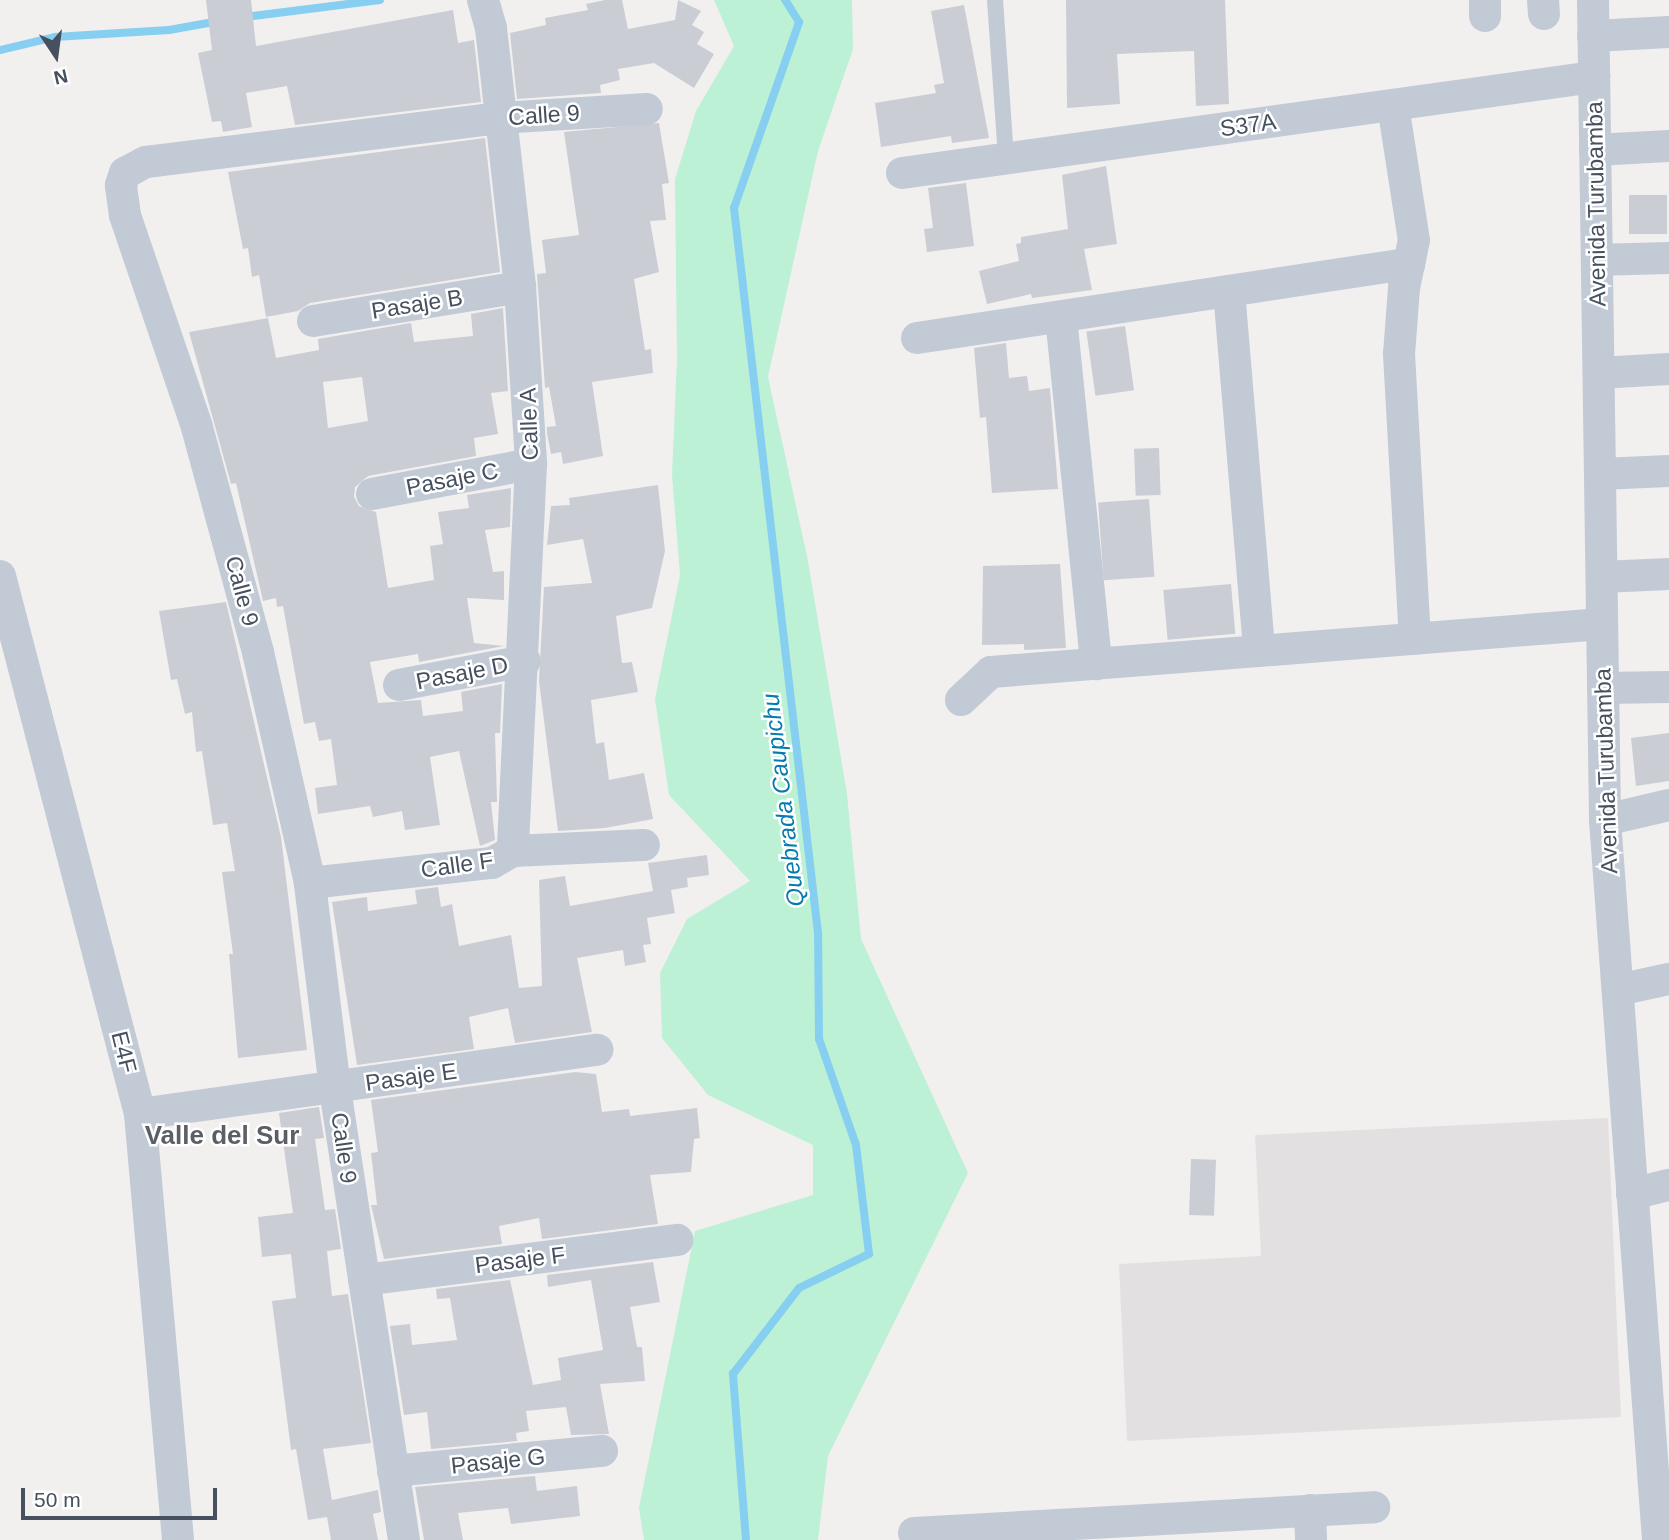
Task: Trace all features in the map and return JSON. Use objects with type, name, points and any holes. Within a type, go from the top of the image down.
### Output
[{"type":"street","name":"Calle A","points":[[483,0],[492,28],[520,287],[531,464],[525,661],[513,851]]},
{"type":"street","name":"Avenida Turubamba","points":[[1593,0],[1605,820],[1632,1194],[1658,1389],[1658,1540]]},
{"type":"street","points":[[1593,36],[1669,32]]},
{"type":"street","name":"S37A","points":[[902,173],[1594,77]]},
{"type":"street","points":[[1393,105],[1414,240],[1399,354],[1415,639]]},
{"type":"street","name":"Calle 9","points":[[404,1540],[335,1087],[310,883],[258,652],[226,533],[197,427],[125,215],[121,185],[125,173],[146,162],[500,118],[647,109]]},
{"type":"street","points":[[1595,150],[1669,146]]},
{"type":"street","points":[[1597,260],[1669,258]]},
{"type":"street","points":[[917,338],[1409,264]]},
{"type":"street","name":"Pasaje B","points":[[313,321],[520,287]]},
{"type":"street","points":[[1229,291],[1259,651]]},
{"type":"street","points":[[1061,317],[1096,664]]},
{"type":"street","points":[[1599,373],[1669,369]]},
{"type":"street","name":"Pasaje C","points":[[372,494],[531,464]]},
{"type":"street","points":[[1600,474],[1669,471]]},
{"type":"street","points":[[1602,577],[1669,574]]},
{"type":"street","name":"E4F","points":[[0,576],[140,1114],[178,1540]]},
{"type":"street","points":[[961,700],[991,672],[1602,624]]},
{"type":"street","name":"Pasaje D","points":[[399,685],[525,661]]},
{"type":"street","points":[[1603,688],[1669,688]]},
{"type":"street","points":[[1605,820],[1669,805]]},
{"type":"street","name":"Calle F","points":[[310,883],[492,863],[513,851],[644,845]]},
{"type":"street","points":[[1618,990],[1669,979]]},
{"type":"street","name":"Pasaje E","points":[[140,1114],[598,1050]]},
{"type":"street","points":[[1632,1194],[1669,1185]]},
{"type":"street","name":"Pasaje F","points":[[363,1280],[677,1240]]},
{"type":"street","name":"Pasaje G","points":[[393,1471],[603,1451]]},
{"type":"street","points":[[914,1533],[1011,1534],[1310,1525],[1374,1507]]},
{"type":"lane","points":[[995,0],[1006,158]]},
{"type":"shaded area","points":[[1608,1118],[1621,1417],[1127,1441],[1119,1264],[1261,1256],[1255,1135]]},
{"type":"green space","points":[[714,0],[852,0],[853,49],[818,151],[768,377],[808,561],[847,794],[861,939],[968,1173],[828,1456],[818,1540],[644,1540],[639,1508],[695,1231],[813,1195],[813,1145],[708,1095],[662,1038],[660,973],[687,919],[750,881],[669,795],[655,699],[680,575],[672,475],[677,359],[675,179],[696,111],[734,46]]},
{"type":"building","points":[[206,0],[251,0],[256,46],[453,10],[458,43],[474,40],[481,102],[295,125],[287,86],[246,93],[252,127],[223,132],[221,121],[212,122],[198,53],[212,50]]},
{"type":"building","points":[[622,0],[628,29],[675,20],[678,0],[701,11],[692,25],[704,32],[697,44],[714,54],[694,88],[654,63],[618,69],[620,80],[600,85],[601,93],[517,99],[510,33],[546,25],[545,18],[588,10],[586,4]]},
{"type":"building","points":[[1066,0],[1225,0],[1229,104],[1196,106],[1194,51],[1117,54],[1120,104],[1067,108]]},
{"type":"building","points":[[964,5],[989,138],[952,143],[951,136],[881,147],[875,103],[936,93],[934,85],[944,83],[931,11]]},
{"type":"building","points":[[659,123],[669,183],[662,184],[666,220],[650,221],[659,272],[634,279],[645,350],[651,349],[653,373],[592,382],[603,456],[563,464],[561,452],[551,454],[547,433],[547,427],[556,426],[549,387],[545,388],[537,274],[546,273],[542,240],[579,235],[564,132]]},
{"type":"building","points":[[485,138],[500,272],[310,303],[298,311],[266,317],[259,275],[252,277],[248,248],[243,249],[228,172]]},
{"type":"building","points":[[1106,166],[1117,244],[1084,249],[1092,290],[1032,298],[1031,294],[987,304],[979,271],[1019,261],[1016,244],[1021,243],[1021,237],[1068,229],[1062,175]]},
{"type":"building","points":[[966,183],[974,246],[927,252],[924,229],[933,228],[928,188]]},
{"type":"building","points":[[1629,195],[1667,195],[1667,234],[1629,234]]},
{"type":"building","points":[[503,308],[508,391],[491,393],[498,434],[474,438],[476,456],[368,476],[355,487],[354,497],[359,506],[376,512],[388,588],[434,580],[430,546],[443,544],[438,512],[469,508],[467,495],[511,488],[510,527],[485,530],[493,572],[504,571],[504,600],[467,598],[474,643],[504,646],[419,662],[418,654],[370,662],[378,703],[421,700],[423,716],[463,711],[461,692],[502,684],[500,733],[495,733],[497,802],[491,802],[495,840],[480,846],[459,751],[430,757],[440,825],[405,830],[402,811],[373,817],[370,806],[318,814],[315,788],[337,785],[331,739],[319,741],[315,722],[304,724],[283,606],[277,607],[276,598],[263,601],[236,483],[231,484],[189,332],[268,318],[276,358],[319,350],[318,339],[411,323],[414,342],[473,336],[471,314]],"holes":[[[362,377],[368,421],[328,428],[323,382]]]},
{"type":"building","points":[[1125,326],[1134,390],[1095,396],[1086,331]]},
{"type":"building","points":[[1006,343],[1009,378],[1027,376],[1029,391],[1050,388],[1058,489],[992,493],[986,417],[980,418],[974,348]]},
{"type":"building","points":[[1159,448],[1161,495],[1136,496],[1134,449]]},
{"type":"building","points":[[658,485],[665,551],[652,608],[616,616],[622,663],[632,662],[638,692],[591,700],[596,744],[604,742],[609,780],[644,773],[653,819],[605,828],[558,831],[539,681],[544,587],[592,583],[583,539],[547,545],[551,506],[570,505],[569,498]]},
{"type":"building","points":[[1149,499],[1154,577],[1104,580],[1098,503]]},
{"type":"building","points":[[1060,564],[1066,648],[1024,650],[1024,644],[982,645],[983,566]]},
{"type":"building","points":[[1231,584],[1235,634],[1168,640],[1163,590]]},
{"type":"building","points":[[226,602],[281,837],[307,1050],[238,1058],[229,954],[233,954],[222,872],[235,871],[227,823],[213,825],[202,751],[196,752],[192,712],[185,714],[177,679],[171,680],[159,611]]},
{"type":"building","points":[[1669,733],[1669,781],[1636,786],[1631,738]]},
{"type":"building","points":[[707,855],[709,875],[687,878],[688,887],[671,890],[675,913],[647,918],[651,944],[643,945],[646,962],[625,966],[623,950],[577,958],[592,1032],[515,1043],[508,1008],[469,1017],[474,1049],[357,1065],[332,902],[367,897],[368,911],[417,904],[415,890],[438,887],[441,907],[452,904],[459,946],[511,935],[519,988],[542,986],[539,880],[565,876],[570,906],[653,891],[648,863]]},
{"type":"building","points":[[575,1072],[596,1074],[602,1112],[629,1109],[630,1116],[697,1108],[700,1138],[694,1139],[691,1172],[650,1175],[658,1224],[542,1239],[539,1218],[499,1226],[502,1244],[384,1259],[371,1205],[377,1205],[371,1153],[378,1152],[371,1100]]},
{"type":"building","points":[[319,1107],[324,1138],[315,1139],[325,1210],[335,1209],[341,1249],[327,1251],[332,1296],[348,1294],[371,1443],[323,1449],[332,1500],[378,1490],[381,1512],[373,1514],[378,1540],[331,1540],[327,1517],[308,1520],[296,1449],[291,1450],[272,1301],[296,1298],[291,1254],[262,1257],[258,1217],[293,1213],[279,1113]]},
{"type":"building","points":[[1191,1159],[1216,1160],[1214,1216],[1189,1215]]},
{"type":"building","points":[[653,1262],[660,1302],[630,1307],[637,1347],[642,1347],[645,1381],[600,1384],[609,1434],[571,1435],[566,1407],[526,1411],[529,1431],[516,1433],[517,1441],[431,1449],[427,1412],[404,1415],[390,1326],[410,1324],[412,1345],[457,1340],[450,1298],[437,1299],[436,1289],[510,1280],[533,1385],[561,1380],[558,1358],[603,1350],[591,1280],[548,1287],[547,1275]]},
{"type":"building","points":[[535,1476],[537,1491],[577,1486],[580,1516],[511,1524],[508,1508],[458,1513],[463,1540],[424,1540],[415,1487]]},
{"type":"waterway","points":[[245,17],[380,0]]},
{"type":"waterway","name":"Quebrada Caupichu","points":[[746,1540],[733,1374],[799,1288],[869,1254],[856,1145],[819,1039],[818,933],[734,208],[799,22],[785,0]]},
{"type":"waterway","points":[[0,50],[55,37],[169,30],[219,21]]},
{"type":"district","name":"Valle del Sur","points":[[222,1136]]}]
